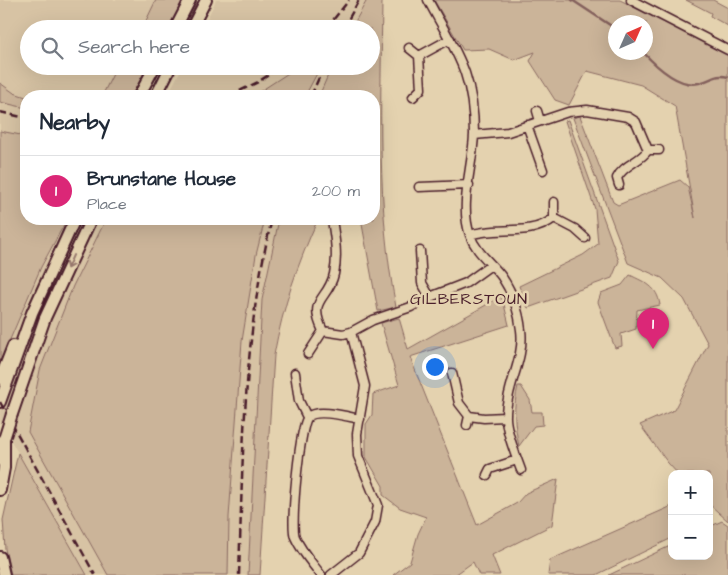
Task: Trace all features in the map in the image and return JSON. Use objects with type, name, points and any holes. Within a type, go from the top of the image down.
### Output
[{"type":"main road","points":[[180,20],[190,0]]},
{"type":"main road","points":[[196,20],[206,0]]},
{"type":"main road","points":[[142,90],[150,75]]},
{"type":"main road","points":[[159,90],[166,75]]},
{"type":"main road","points":[[0,379],[6,362],[32,313],[72,225]]},
{"type":"main road","points":[[0,454],[4,437],[46,318],[89,225]]},
{"type":"main road","points":[[1,399],[32,313]]},
{"type":"main road","points":[[0,490],[4,468],[4,437]]},
{"type":"main road","points":[[0,557],[4,575]]},
{"type":"street","points":[[428,0],[450,38],[468,77],[473,102],[474,135],[466,216],[470,235],[479,252],[509,290],[518,314],[522,333],[520,357],[509,391],[505,417],[521,470]]},
{"type":"street","points":[[631,0],[728,50]]},
{"type":"street","points":[[418,56],[450,38]]},
{"type":"street","points":[[409,48],[418,56],[421,89],[414,97]]},
{"type":"street","points":[[474,135],[508,132],[568,112],[587,110],[628,117],[636,122],[648,150]]},
{"type":"street","points":[[537,111],[540,121]]},
{"type":"street","points":[[527,125],[543,170]]},
{"type":"street","points":[[648,150],[659,150]]},
{"type":"street","points":[[619,185],[617,178],[620,172],[644,156],[648,150]]},
{"type":"street","points":[[419,187],[469,185]]},
{"type":"street","points":[[470,235],[485,231],[532,230],[544,227],[554,218],[554,202]]},
{"type":"street","points":[[554,218],[575,229],[585,238]]},
{"type":"street","points":[[308,354],[323,331],[317,307],[319,299],[332,281],[334,272],[336,240],[333,225]]},
{"type":"street","points":[[420,251],[422,283],[430,297]]},
{"type":"street","points":[[323,331],[343,334],[351,332],[373,320],[411,307],[430,297],[466,283],[491,265]]},
{"type":"street","points":[[331,575],[359,553],[368,539],[378,505],[358,456],[357,434],[365,386],[351,332]]},
{"type":"street","points":[[295,373],[299,401],[307,417],[300,439],[293,529],[303,550],[320,575]]},
{"type":"street","points":[[452,373],[459,403],[469,416],[484,418],[505,417]]},
{"type":"street","points":[[456,384],[466,383]]},
{"type":"street","points":[[307,417],[314,414],[330,414],[360,419]]},
{"type":"street","points":[[466,425],[469,416]]},
{"type":"street","points":[[488,469],[517,460]]},
{"type":"shaded area","points":[[0,0],[181,0],[171,20],[20,20],[20,75],[142,75],[135,90],[20,90],[20,225],[278,225],[262,300],[248,575],[87,575],[0,421]]},
{"type":"shaded area","points":[[156,0],[185,0],[174,20],[146,20]]},
{"type":"shaded area","points":[[216,0],[367,0],[356,20],[206,20]]},
{"type":"shaded area","points":[[367,0],[382,0],[381,154],[385,231],[396,307],[378,311],[362,225],[380,225],[380,90],[322,90],[328,75],[380,75],[380,20],[356,20]]},
{"type":"shaded area","points":[[434,0],[620,0],[651,15],[608,15],[608,60],[653,60],[653,16],[728,53],[728,521],[713,508],[713,470],[674,470],[640,425],[674,410],[708,344],[684,299],[662,278],[628,263],[573,118],[580,116],[613,202],[618,205],[680,180],[688,187],[695,218],[675,106],[641,85],[587,71],[569,105],[555,100],[530,61],[535,52],[514,60],[489,49],[463,50]]},
{"type":"shaded area","points":[[686,0],[713,0],[728,8],[728,26],[710,16],[711,13]]},
{"type":"shaded area","points":[[112,75],[143,75],[134,90],[105,90]]},
{"type":"shaded area","points":[[178,75],[328,75],[322,90],[170,90]]},
{"type":"shaded area","points":[[285,75],[316,75],[308,90],[262,90]]},
{"type":"shaded area","points":[[0,83],[20,95],[20,107],[0,102]]},
{"type":"shaded area","points":[[568,120],[619,261],[612,278],[528,308],[519,286],[583,255],[598,244],[595,209],[565,121]]},
{"type":"shaded area","points":[[0,131],[20,135],[20,225],[64,225],[41,267],[0,363]]},
{"type":"shaded area","points":[[103,225],[264,225],[256,255],[242,341],[229,517],[228,575],[108,575],[28,432],[40,370],[73,286]]},
{"type":"shaded area","points":[[278,225],[315,225],[292,285],[274,355],[260,575],[248,575],[262,300]]},
{"type":"shaded area","points":[[630,275],[653,289],[660,305],[637,310],[636,329],[621,334],[622,346],[615,348],[598,302],[601,293],[622,285]]},
{"type":"shaded area","points":[[502,296],[509,325],[410,357],[477,525],[517,503],[526,493],[558,479],[552,525],[492,555],[500,575],[479,575],[473,562],[455,575],[393,575],[410,562],[418,534],[426,517],[400,508],[383,495],[383,486],[366,457],[366,424],[372,415],[373,394],[399,385],[381,323],[399,318],[408,349]]},
{"type":"shaded area","points":[[518,386],[521,386],[530,400],[532,412],[542,412],[543,425],[534,426],[519,446],[515,416]]},
{"type":"shaded area","points":[[18,453],[87,575],[11,575],[5,549],[3,520]]},
{"type":"shaded area","points":[[668,508],[668,540],[596,575],[548,575],[550,560]]},
{"type":"shaded area","points":[[722,521],[728,525],[728,575],[609,575],[668,547],[668,560],[713,560],[713,525]]},
{"type":"waterway","points":[[572,0],[608,24]]},
{"type":"waterway","points":[[651,60],[676,79],[691,84],[716,77],[728,77]]},
{"type":"railway","points":[[333,20],[349,0]]},
{"type":"railway","points":[[348,20],[359,0]]},
{"type":"railway","points":[[241,90],[268,75]]},
{"type":"railway","points":[[314,90],[320,75]]},
{"type":"railway","points":[[0,112],[20,117]]},
{"type":"railway","points":[[239,575],[246,396],[250,351],[262,263],[271,225]]},
{"type":"railway","points":[[0,402],[95,575]]},
{"type":"place","name":"Brunstane House","points":[[653,349]]},
{"type":"district","name":"GILBERSTOUN","points":[[469,298]]}]
